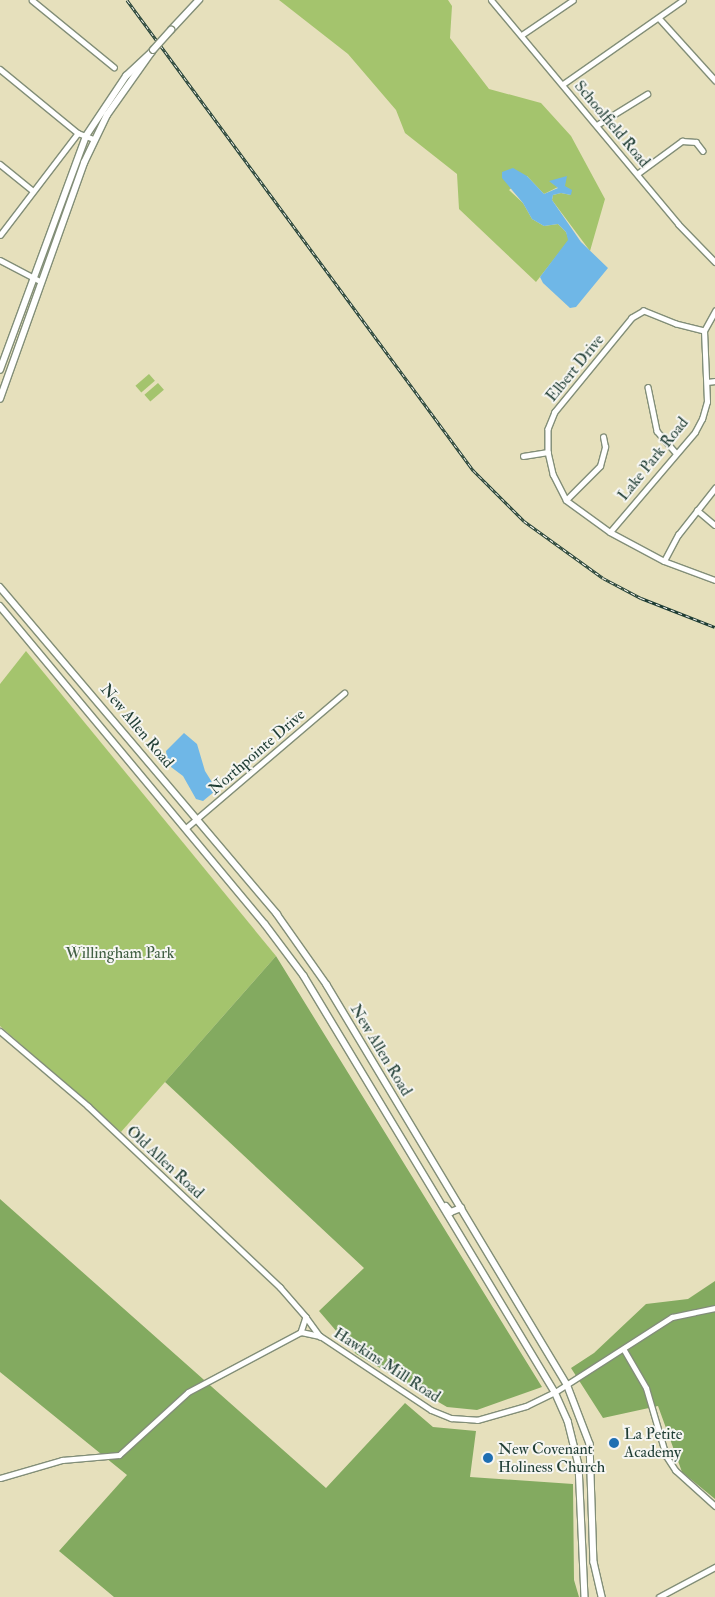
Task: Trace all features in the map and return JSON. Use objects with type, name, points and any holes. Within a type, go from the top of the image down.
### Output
[{"type":"main road","points":[[0,399],[40,280],[94,139],[107,115],[153,50],[199,0]]},
{"type":"main road","points":[[0,370],[86,136],[126,76],[138,61],[153,50]]},
{"type":"main road","name":"New Allen Road","points":[[0,587],[199,819],[277,914],[327,985],[567,1384],[590,1444],[594,1562],[602,1597]]},
{"type":"main road","name":"New Allen Road","points":[[0,606],[186,828],[304,976],[555,1392],[568,1421],[579,1465],[585,1597]]},
{"type":"main road","points":[[438,1197],[449,1210],[461,1208]]},
{"type":"street","points":[[32,0],[114,67]]},
{"type":"street","name":"Schoolfield Road","points":[[492,0],[523,34],[678,224],[715,262]]},
{"type":"street","points":[[523,34],[573,0]]},
{"type":"street","points":[[563,84],[683,0]]},
{"type":"street","points":[[659,18],[715,80]]},
{"type":"street","points":[[0,69],[78,133],[94,139]]},
{"type":"street","points":[[597,125],[648,94]]},
{"type":"street","points":[[0,235],[32,190],[78,133]]},
{"type":"street","points":[[638,174],[682,141],[696,142],[703,151]]},
{"type":"street","points":[[0,164],[32,190]]},
{"type":"street","points":[[0,260],[40,280]]},
{"type":"street","name":"Elbert Drive","points":[[566,500],[553,474],[548,452],[548,429],[555,412],[632,318],[644,310],[676,324],[704,331]]},
{"type":"street","points":[[704,331],[715,311]]},
{"type":"street","name":"Lake Park Road","points":[[610,532],[695,432],[702,419],[707,402],[704,331]]},
{"type":"street","points":[[707,382],[715,381]]},
{"type":"street","points":[[648,387],[657,431],[676,453]]},
{"type":"street","points":[[603,438],[605,447],[600,466],[566,500],[610,532],[664,561],[715,580]]},
{"type":"street","points":[[523,456],[548,452]]},
{"type":"street","points":[[664,561],[678,535],[715,488]]},
{"type":"street","points":[[697,510],[715,525]]},
{"type":"street","name":"Northpointe Drive","points":[[186,828],[199,819],[344,693]]},
{"type":"street","name":"Old Allen Road","points":[[0,1031],[167,1180],[306,1317],[320,1336]]},
{"type":"street","name":"Hawkins Mill Road","points":[[301,1332],[320,1336],[431,1410],[451,1418],[477,1420],[526,1406],[555,1392],[624,1350],[672,1317],[715,1308]]},
{"type":"street","points":[[0,1478],[54,1461],[119,1455],[188,1392],[301,1332],[306,1317]]},
{"type":"street","points":[[624,1350],[646,1388],[666,1456],[675,1470],[715,1506]]},
{"type":"street","points":[[659,1597],[672,1588],[715,1567]]},
{"type":"green space","points":[[279,0],[448,0],[452,6],[450,38],[489,89],[541,103],[571,136],[605,199],[590,251],[552,200],[553,195],[561,193],[571,195],[549,181],[558,187],[544,194],[527,176],[509,190],[523,203],[532,219],[544,226],[558,224],[566,232],[569,240],[536,282],[459,209],[457,174],[405,133],[396,110],[348,54]]},
{"type":"green space","points":[[149,374],[155,381],[141,393],[135,386]]},
{"type":"green space","points":[[158,383],[164,390],[150,402],[144,395]]},
{"type":"green space","name":"Willingham Park","points":[[26,651],[276,956],[121,1132],[0,1026],[0,684]]},
{"type":"green space","points":[[276,956],[542,1387],[477,1410],[447,1407],[356,1354],[319,1311],[364,1268],[165,1082]]},
{"type":"green space","points":[[0,1199],[326,1488],[405,1403],[433,1427],[476,1431],[470,1477],[573,1484],[574,1580],[579,1597],[114,1597],[59,1551],[127,1475],[0,1372]]},
{"type":"green space","points":[[715,1281],[715,1499],[682,1472],[658,1406],[603,1418],[571,1368],[594,1353],[646,1304],[688,1299]]},
{"type":"water","points":[[513,168],[527,176],[544,194],[558,188],[549,181],[567,176],[565,186],[572,190],[571,195],[561,193],[553,195],[552,200],[581,242],[608,268],[576,307],[570,308],[543,283],[540,277],[568,240],[566,232],[558,224],[544,226],[532,219],[523,203],[502,178],[502,172]]},
{"type":"water","points":[[184,733],[197,744],[205,771],[215,787],[215,791],[203,801],[196,799],[183,776],[171,767],[167,759],[166,751]]},
{"type":"railway","points":[[127,0],[473,470],[524,521],[603,578],[641,598],[715,627]]},
{"type":"place","name":"La Petite Academy","points":[[614,1443]]},
{"type":"place","name":"New Covenant Holiness Church","points":[[488,1458]]}]
